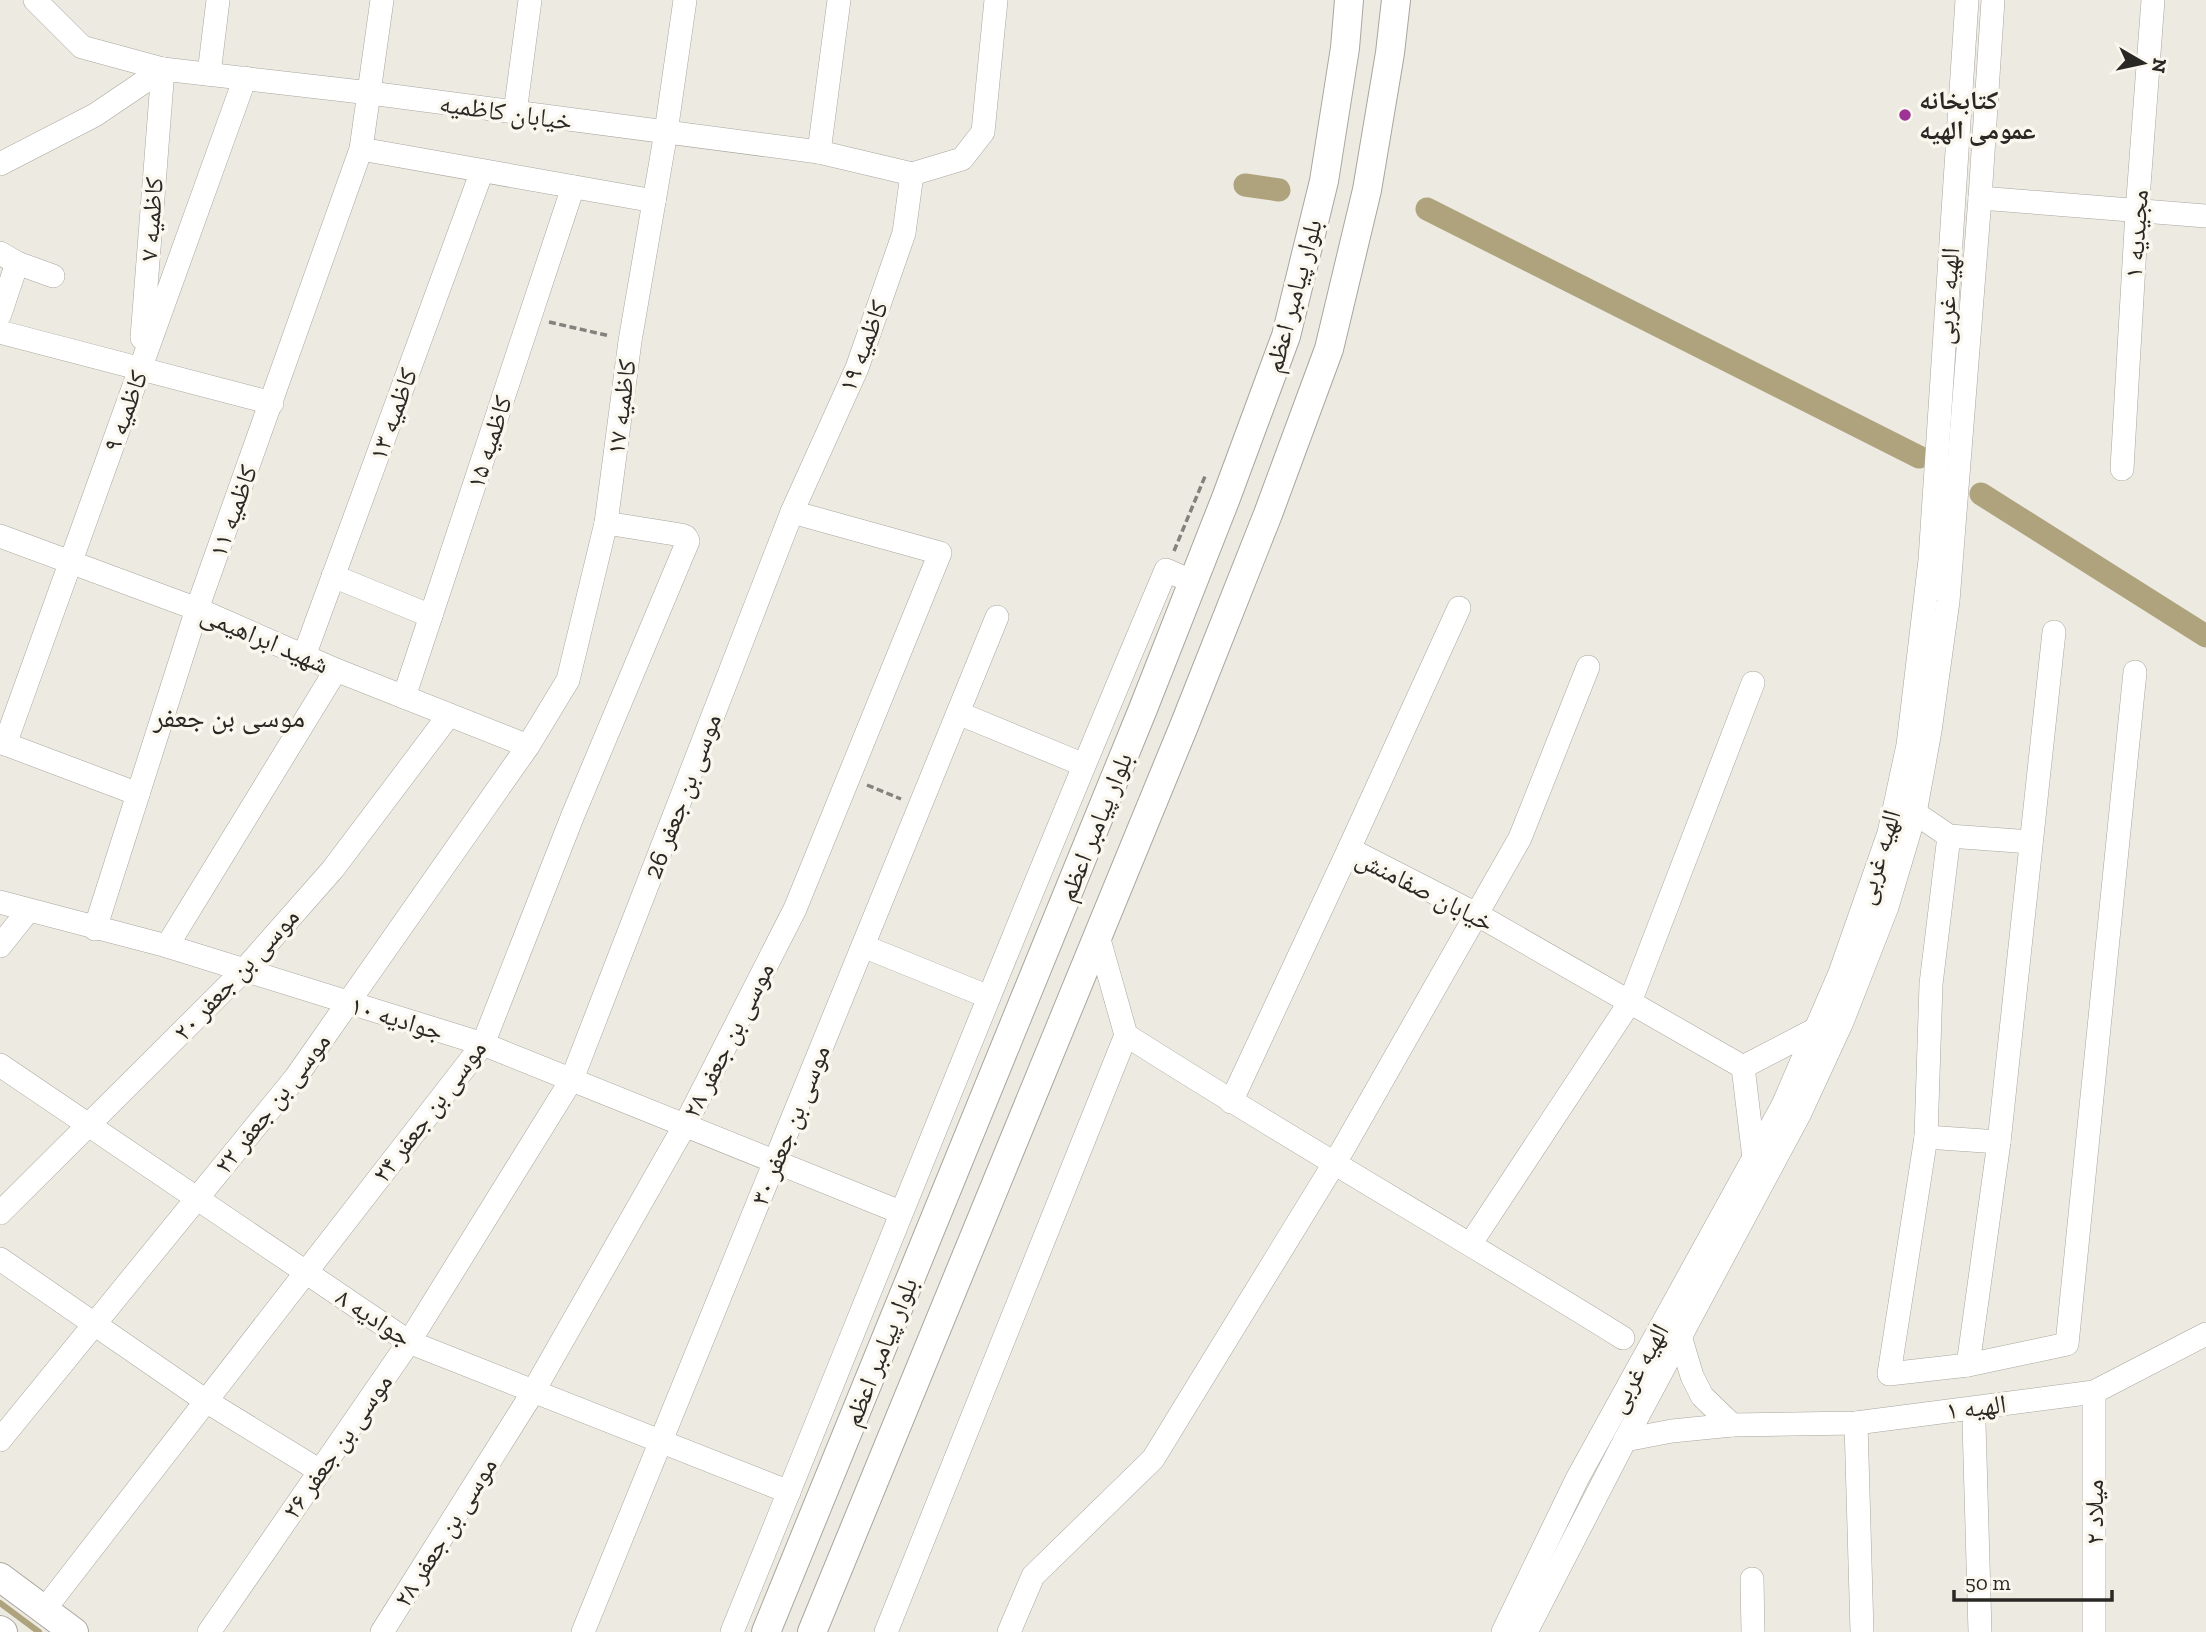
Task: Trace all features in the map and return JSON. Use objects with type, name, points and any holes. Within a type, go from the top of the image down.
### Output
[{"type":"main road","name":"بلوار پیامبر اعظم","points":[[766,1632],[1193,582],[1286,337],[1324,181],[1345,48],[1349,0]]},
{"type":"main road","name":"بلوار پیامبر اعظم","points":[[812,1632],[1098,936],[1268,514],[1329,349],[1367,190],[1396,0]]},
{"type":"main road","points":[[0,1577],[74,1632]]},
{"type":"street","name":"خیابان کاظمیه","points":[[35,0],[82,47],[163,69],[370,93],[819,152],[912,174]]},
{"type":"street","points":[[209,74],[218,0]]},
{"type":"street","name":"کاظمیه ۱۱","points":[[94,929],[197,610],[361,149],[382,0]]},
{"type":"street","points":[[515,113],[530,0]]},
{"type":"street","name":"کاظمیه ۱۷","points":[[568,680],[606,523],[630,341],[666,132],[685,0]]},
{"type":"street","points":[[819,152],[839,0]]},
{"type":"street","points":[[912,174],[962,159],[983,132],[996,0]]},
{"type":"street","name":"الهیه غربی","points":[[1503,1632],[1577,1479],[1783,1105],[1840,973],[1889,833],[1908,745],[1930,560],[1967,0]]},
{"type":"street","name":"الهیه غربی","points":[[1526,1632],[1800,1113],[1842,1021],[1887,907],[1915,813],[1930,731],[1948,601],[1993,0]]},
{"type":"street","name":"مجیدیه ۱","points":[[2122,469],[2153,0]]},
{"type":"street","points":[[0,164],[95,115],[163,69]]},
{"type":"street","name":"کاظمیه ۷","points":[[140,369],[163,69]]},
{"type":"street","name":"کاظمیه ۹","points":[[3,743],[244,78]]},
{"type":"street","points":[[361,149],[654,201]]},
{"type":"street","name":"کاظمیه ۱۳","points":[[304,656],[482,172]]},
{"type":"street","name":"کاظمیه ۱۹","points":[[792,512],[861,355],[904,233],[912,174]]},
{"type":"street","name":"کاظمیه ۱۵","points":[[404,697],[573,187]]},
{"type":"street","points":[[1980,198],[2206,216]]},
{"type":"street","points":[[0,314],[8,258],[53,276]]},
{"type":"street","points":[[0,332],[272,403]]},
{"type":"street","name":"موسی بن جعفر ۲۸","points":[[382,1632],[533,1392],[685,1125],[794,909],[940,553],[792,512]]},
{"type":"street","name":"موسی بن جعفر 26","points":[[572,1079],[792,512]]},
{"type":"street","name":"موسی بن جعفر ۲۴","points":[[44,1610],[483,1044],[573,815],[688,541],[681,535],[606,523]]},
{"type":"street","name":"شهید ابراهیمی","points":[[0,536],[197,610],[336,670],[528,746]]},
{"type":"street","points":[[732,1632],[900,1213],[1166,570],[1193,582]]},
{"type":"street","points":[[333,576],[431,616]]},
{"type":"street","points":[[1349,849],[1459,608]]},
{"type":"street","name":"موسی بن جعفر ۳۰","points":[[583,1632],[997,617]]},
{"type":"street","points":[[1968,1365],[1999,1142],[2054,632]]},
{"type":"street","points":[[1009,1632],[1033,1576],[1153,1459],[1335,1162],[1520,838],[1588,667]]},
{"type":"street","points":[[167,946],[336,670]]},
{"type":"street","points":[[1949,836],[1931,984],[1926,1136],[1889,1374],[1968,1365],[2067,1344],[2135,672]]},
{"type":"street","name":"موسی بن جعفر ۲۲","points":[[0,1440],[296,1077],[528,746],[568,680]]},
{"type":"street","points":[[1471,1243],[1630,1002],[1753,684]]},
{"type":"street","points":[[958,713],[1084,765]]},
{"type":"street","name":"موسی بن جعفر ۲۰","points":[[0,1213],[244,970],[333,869],[449,715]]},
{"type":"street","points":[[3,743],[138,794]]},
{"type":"street","points":[[1915,813],[1949,836],[2031,842]]},
{"type":"street","name":"خیابان صفامنش","points":[[1231,1102],[1349,849],[1478,915],[1743,1067]]},
{"type":"street","name":"جوادیه ۱۰","points":[[0,902],[94,929],[167,946],[483,1044],[900,1213]]},
{"type":"street","points":[[0,946],[29,911]]},
{"type":"street","points":[[886,1632],[1126,1035],[1098,936]]},
{"type":"street","points":[[863,946],[989,997]]},
{"type":"street","points":[[1754,1158],[1743,1067],[1816,1029]]},
{"type":"street","points":[[1126,1035],[1231,1102],[1471,1243],[1623,1338]]},
{"type":"street","name":"جوادیه ۸","points":[[0,1065],[409,1342],[789,1492]]},
{"type":"street","name":"موسی بن جعفر ۲۶","points":[[209,1632],[409,1342],[572,1079]]},
{"type":"street","points":[[1926,1136],[1999,1142]]},
{"type":"street","points":[[0,1258],[206,1401],[320,1471]]},
{"type":"street","name":"الهیه ۱","points":[[1625,1440],[1672,1431],[1732,1425],[1856,1423],[2094,1392],[2206,1334]]},
{"type":"street","points":[[1680,1336],[1692,1376],[1702,1396],[1732,1425]]},
{"type":"street","name":"میلاد ۲","points":[[2094,1392],[2094,1632]]},
{"type":"street","points":[[1856,1423],[1862,1632]]},
{"type":"street","points":[[1974,1423],[1980,1632]]},
{"type":"street","points":[[1752,1579],[1753,1632]]},
{"type":"path","points":[[530,318],[630,341]]},
{"type":"path","points":[[1166,570],[1208,471]]},
{"type":"path","points":[[848,777],[919,807]]},
{"type":"waterway","points":[[1245,185],[1279,190]]},
{"type":"waterway","points":[[1427,209],[1919,457]]},
{"type":"waterway","points":[[1981,494],[2206,636]]},
{"type":"waterway","points":[[0,1603],[39,1632]]},
{"type":"place","name":"کتابخانه عمومی الهیه","points":[[1905,115]]},
{"type":"district","name":"موسی بن جعفر","points":[[229,717]]}]
